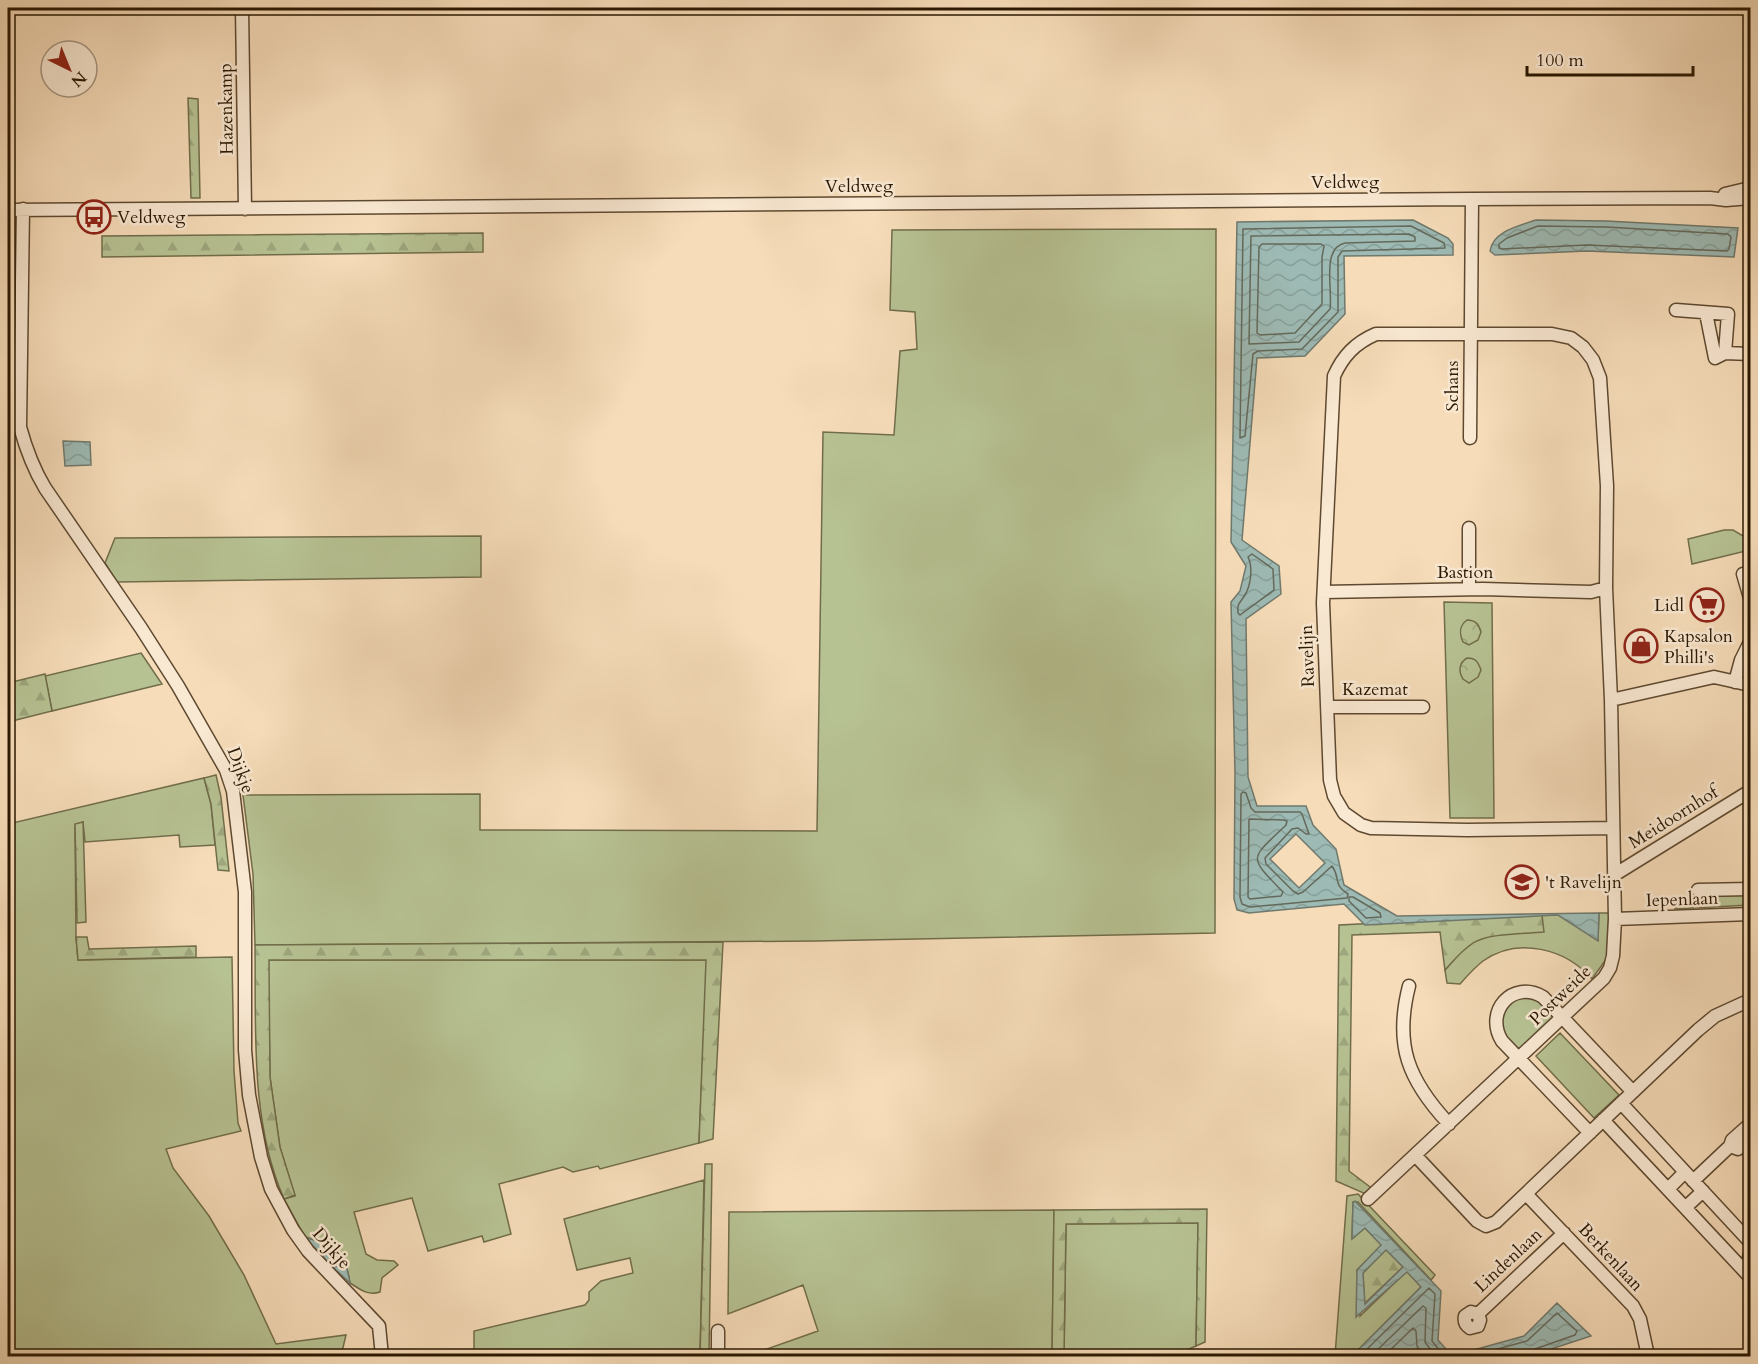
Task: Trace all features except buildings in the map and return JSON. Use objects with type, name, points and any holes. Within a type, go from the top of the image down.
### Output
[{"type":"street","name":"Hazenkamp","points":[[242,8],[245,209]]},
{"type":"street","name":"Veldweg","points":[[1710,198],[1750,188]]},
{"type":"street","name":"Veldweg","points":[[8,210],[1472,199],[1710,198],[1726,200],[1750,198]]},
{"type":"street","points":[[1470,334],[1472,199]]},
{"type":"street","name":"Dijkje","points":[[23,209],[20,427],[26,450],[45,488],[178,686],[226,770],[233,791],[245,892],[245,1050],[249,1095],[261,1157],[271,1189],[293,1230],[308,1251],[379,1326],[382,1356]]},
{"type":"street","points":[[1677,310],[1728,314],[1725,353]]},
{"type":"street","points":[[1706,313],[1715,358],[1725,353],[1750,354]]},
{"type":"street","name":"Ravelijn","points":[[1606,588],[1606,474],[1600,378],[1593,360],[1583,347],[1571,338],[1552,334],[1376,334],[1361,340],[1341,362],[1334,376],[1324,592],[1330,780],[1334,796],[1344,813],[1361,825],[1371,828],[1467,830],[1613,828]]},
{"type":"street","name":"Schans","points":[[1470,334],[1470,438]]},
{"type":"street","points":[[1469,528],[1469,589]]},
{"type":"street","points":[[1743,574],[1750,598]]},
{"type":"street","name":"Bastion","points":[[1324,592],[1469,589],[1591,592],[1606,588]]},
{"type":"street","name":"Postweide","points":[[1368,1199],[1563,1018],[1604,978],[1610,968],[1615,919],[1611,700],[1606,588]]},
{"type":"street","points":[[1735,682],[1741,660],[1750,642]]},
{"type":"street","points":[[1611,700],[1714,677],[1750,685]]},
{"type":"street","name":"Kazemat","points":[[1327,707],[1423,707]]},
{"type":"street","name":"Meidoornhof","points":[[1614,874],[1750,791]]},
{"type":"street","points":[[1698,890],[1750,889]]},
{"type":"street","name":"Iepenlaan","points":[[1615,919],[1750,914]]},
{"type":"street","points":[[1409,986],[1403,1008],[1403,1036],[1408,1060],[1418,1085],[1429,1102],[1449,1124]]},
{"type":"street","points":[[1590,1133],[1502,1041],[1496,1029],[1498,1011],[1505,1000],[1524,991],[1543,997],[1633,1092]]},
{"type":"street","points":[[1415,1155],[1477,1221],[1486,1226],[1496,1222],[1715,1016],[1750,1000]]},
{"type":"street","points":[[1621,1103],[1750,1242]]},
{"type":"street","points":[[1603,1120],[1748,1274]]},
{"type":"street","points":[[1668,1189],[1689,1177],[1730,1146],[1732,1140],[1750,1124]]},
{"type":"street","points":[[1730,1146],[1738,1149],[1750,1139]]},
{"type":"street","points":[[1686,1207],[1703,1191]]},
{"type":"street","name":"Berkenlaan","points":[[1526,1194],[1633,1306],[1640,1319],[1648,1356]]},
{"type":"street","name":"Lindenlaan","points":[[1478,1314],[1564,1233]]},
{"type":"street","points":[[1748,1274],[1750,1254]]},
{"type":"street","points":[[717,1331],[718,1356]]},
{"type":"green space","points":[[188,98],[198,99],[200,198],[191,198]]},
{"type":"green space","points":[[1216,229],[1215,933],[815,941],[255,945],[253,874],[243,795],[480,794],[480,830],[817,831],[823,432],[894,435],[900,351],[917,349],[915,312],[890,310],[892,230]]},
{"type":"green space","points":[[483,233],[483,252],[102,257],[102,236]]},
{"type":"green space","points":[[1733,530],[1743,536],[1750,534],[1750,550],[1692,564],[1688,539]]},
{"type":"green space","points":[[481,536],[481,577],[117,582],[105,563],[115,538]]},
{"type":"green space","points":[[1444,602],[1492,603],[1494,818],[1450,818]]},
{"type":"green space","points":[[1467,620],[1477,623],[1481,632],[1478,640],[1469,645],[1463,642],[1460,633],[1462,625]]},
{"type":"green space","points":[[141,653],[162,684],[52,711],[45,676]]},
{"type":"green space","points":[[1467,658],[1476,661],[1481,670],[1478,677],[1469,683],[1463,679],[1460,670],[1462,662]]},
{"type":"green space","points":[[45,674],[52,711],[8,722],[8,683]]},
{"type":"green space","points":[[216,775],[221,797],[229,871],[218,870],[211,804],[204,778]]},
{"type":"green space","points":[[204,778],[211,804],[215,845],[180,847],[179,835],[85,842],[83,822],[75,825],[78,960],[232,957],[234,1071],[238,1123],[241,1131],[166,1149],[173,1168],[209,1216],[244,1275],[276,1344],[346,1335],[341,1356],[8,1356],[8,824]]},
{"type":"green space","points":[[83,822],[86,922],[77,923],[75,824]]},
{"type":"green space","points":[[1750,892],[1750,905],[1675,909],[1680,897],[1709,893]]},
{"type":"green space","points":[[1599,913],[1609,913],[1607,958],[1592,979],[1569,960],[1541,949],[1526,948],[1497,953],[1480,963],[1460,984],[1447,983],[1445,970],[1460,953],[1474,942],[1542,915],[1559,915],[1598,940]]},
{"type":"green space","points":[[1542,915],[1544,932],[1488,937],[1480,940],[1458,955],[1445,970],[1440,932],[1352,935],[1349,1171],[1374,1190],[1368,1195],[1336,1181],[1339,925]]},
{"type":"green space","points":[[76,937],[87,937],[89,949],[196,946],[196,957],[78,960]]},
{"type":"green space","points":[[723,942],[713,1139],[699,1143],[706,960],[269,960],[270,1077],[280,1147],[295,1195],[284,1199],[265,1139],[260,1107],[257,1075],[255,945]]},
{"type":"green space","points":[[268,960],[707,960],[699,1143],[600,1169],[598,1166],[573,1172],[563,1167],[499,1184],[511,1234],[484,1242],[482,1236],[428,1251],[412,1198],[354,1212],[366,1254],[377,1260],[394,1261],[398,1265],[382,1278],[380,1292],[364,1291],[350,1283],[345,1263],[337,1251],[305,1237],[284,1199],[295,1196],[280,1148],[270,1077]]},
{"type":"green space","points":[[1532,996],[1557,1016],[1517,1053],[1504,1040],[1500,1015],[1512,999]]},
{"type":"green space","points":[[1560,1033],[1619,1095],[1594,1118],[1536,1056]]},
{"type":"green space","points":[[705,1164],[712,1164],[709,1356],[700,1356]]},
{"type":"green space","points":[[704,1180],[700,1356],[474,1356],[474,1331],[585,1305],[589,1300],[589,1292],[601,1281],[633,1273],[630,1258],[577,1270],[564,1219]]},
{"type":"green space","points":[[1358,1194],[1435,1275],[1431,1280],[1358,1202],[1353,1202],[1352,1238],[1365,1228],[1382,1245],[1357,1270],[1360,1316],[1407,1271],[1421,1287],[1352,1356],[1335,1356],[1347,1196]]},
{"type":"green space","points":[[1207,1209],[1205,1342],[1196,1346],[1198,1223],[1066,1224],[1064,1356],[1052,1356],[1054,1210]]},
{"type":"green space","points":[[1054,1210],[1052,1356],[747,1356],[818,1331],[803,1285],[728,1314],[729,1212]]},
{"type":"green space","points":[[1198,1223],[1196,1346],[1173,1356],[1064,1356],[1066,1224]]},
{"type":"green space","points":[[1386,1249],[1403,1267],[1364,1304],[1363,1273]]},
{"type":"water","points":[[1413,220],[1448,238],[1453,244],[1453,255],[1344,256],[1345,314],[1305,356],[1257,358],[1242,540],[1279,566],[1281,594],[1246,619],[1248,777],[1257,806],[1306,806],[1313,825],[1336,849],[1344,885],[1397,916],[1599,913],[1598,941],[1558,915],[1365,925],[1344,904],[1249,913],[1237,910],[1234,899],[1235,773],[1231,602],[1240,591],[1246,566],[1231,542],[1237,222]],"holes":[[[1296,834],[1325,863],[1299,888],[1270,859]]]},
{"type":"water","points":[[1536,220],[1738,228],[1734,257],[1587,251],[1495,255],[1490,251],[1492,244],[1501,234]]},
{"type":"water","points":[[63,441],[90,442],[91,465],[65,466]]},
{"type":"water","points":[[1355,1201],[1441,1291],[1438,1340],[1452,1356],[1352,1356],[1421,1287],[1407,1272],[1356,1317],[1357,1270],[1381,1245],[1365,1228],[1352,1239],[1353,1203]],"holes":[[[1386,1250],[1403,1267],[1365,1304],[1363,1273]]]},
{"type":"water","points":[[305,1237],[338,1251],[345,1262],[350,1283],[329,1264]]},
{"type":"water","points":[[1557,1303],[1591,1336],[1530,1356],[1452,1356],[1524,1336]]},
{"type":"place","name":"Veldweg","points":[[94,217]]},
{"type":"place","name":"Lidl","points":[[1707,605]]},
{"type":"place","name":"Kapsalon Philli's","points":[[1641,646]]},
{"type":"place","name":"'t Ravelijn","points":[[1522,882]]}]
